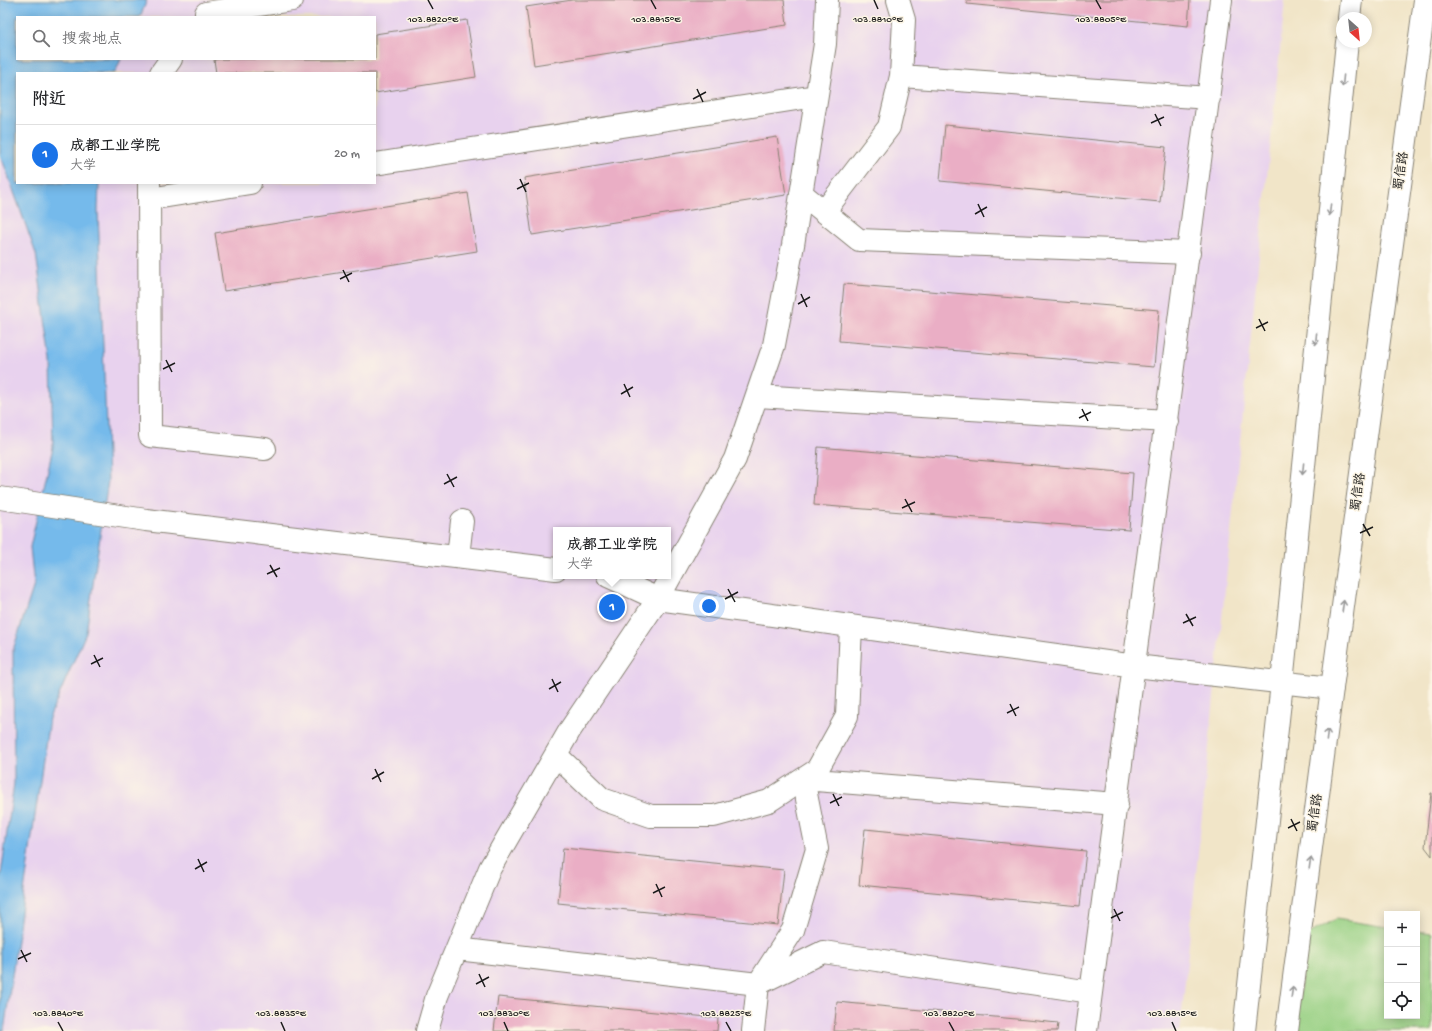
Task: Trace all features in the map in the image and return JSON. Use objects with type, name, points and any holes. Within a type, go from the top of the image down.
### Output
[{"type":"street","points":[[208,10],[292,0]]},
{"type":"street","points":[[671,576],[736,459],[774,345],[793,245],[825,44],[827,0]]},
{"type":"street","points":[[824,212],[889,127],[902,76],[904,20],[898,0]]},
{"type":"street","points":[[1086,1031],[1117,804],[1221,0]]},
{"type":"street","points":[[1350,12],[1351,0]]},
{"type":"street","name":"蜀信路","points":[[1287,1031],[1425,0]]},
{"type":"street","points":[[1244,1031],[1282,682],[1346,48]]},
{"type":"street","points":[[162,72],[170,60]]},
{"type":"street","points":[[902,76],[1208,98]]},
{"type":"street","points":[[376,164],[816,96]]},
{"type":"street","points":[[237,184],[149,191],[150,436],[264,449]]},
{"type":"street","points":[[801,193],[859,240],[1189,253]]},
{"type":"street","points":[[757,396],[1167,421]]},
{"type":"street","points":[[0,498],[146,520],[553,569]]},
{"type":"street","points":[[458,557],[462,521]]},
{"type":"street","points":[[615,579],[658,599],[1135,666],[1332,688]]},
{"type":"street","points":[[655,579],[658,599]]},
{"type":"street","points":[[427,1031],[437,996],[490,868],[570,730],[658,599],[669,579]]},
{"type":"street","points":[[556,755],[602,799],[651,816],[714,816],[769,801],[817,770],[847,716],[851,626]]},
{"type":"street","points":[[803,779],[1117,804]]},
{"type":"street","points":[[753,1031],[758,984],[793,930],[817,849],[803,779]]},
{"type":"street","points":[[457,949],[758,984],[823,952],[1091,992]]},
{"type":"shaded area","points":[[0,0],[1285,0],[1180,1031],[0,1031]]},
{"type":"green space","points":[[1336,919],[1384,927],[1384,1019],[1420,1019],[1420,931],[1432,933],[1432,1031],[1295,1031],[1307,935]]},
{"type":"water","points":[[0,0],[147,0],[140,16],[16,16],[16,60],[121,60],[115,72],[16,72],[16,184],[99,184],[98,210],[108,481],[86,633],[49,718],[4,1031],[0,1031],[0,881],[14,783],[13,650],[34,585],[30,547],[53,447],[51,361],[36,254],[0,155]]},
{"type":"building","points":[[572,0],[784,0],[787,25],[534,65],[526,7]]},
{"type":"building","points":[[967,0],[1190,0],[1188,26],[967,4]]},
{"type":"building","points":[[467,20],[476,77],[376,93],[376,72],[216,72],[214,60],[376,60],[376,34]]},
{"type":"building","points":[[945,125],[1166,147],[1160,202],[940,181]]},
{"type":"building","points":[[777,137],[786,195],[532,235],[524,178]]},
{"type":"building","points":[[468,193],[477,251],[224,291],[215,233]]},
{"type":"building","points":[[844,284],[1159,310],[1154,367],[839,341]]},
{"type":"building","points":[[818,447],[1133,473],[1129,530],[814,505]]},
{"type":"building","points":[[1432,793],[1432,856],[1425,847]]},
{"type":"building","points":[[865,829],[1086,851],[1080,906],[859,885]]},
{"type":"building","points":[[563,848],[784,870],[778,925],[558,903]]},
{"type":"building","points":[[498,997],[718,1018],[717,1031],[494,1031]]},
{"type":"building","points":[[837,1002],[1058,1023],[1057,1031],[834,1031]]},
{"type":"place","name":"成都工业学院","points":[[612,607]]}]
